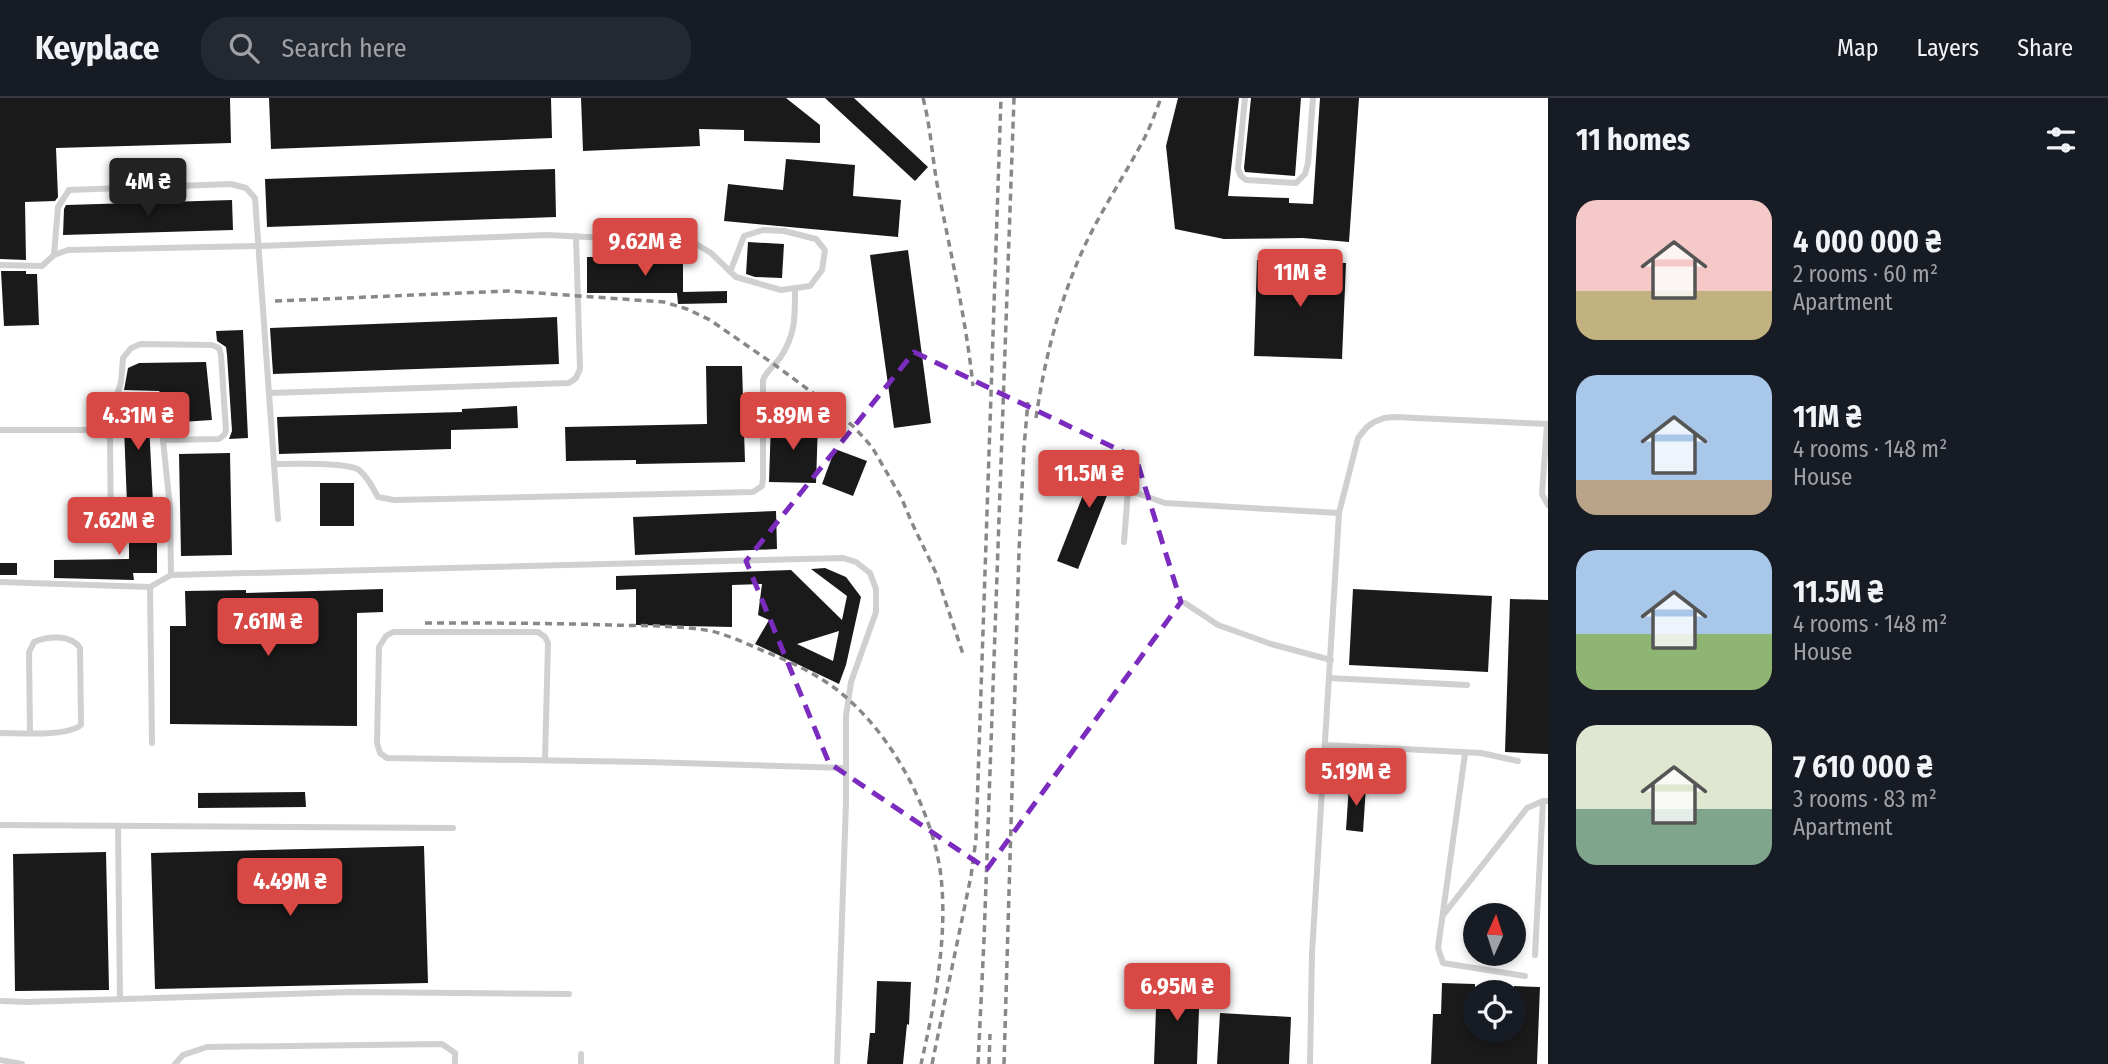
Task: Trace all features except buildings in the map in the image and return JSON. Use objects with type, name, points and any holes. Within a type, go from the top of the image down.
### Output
[{"type":"lane","points":[[1245,98],[1238,169],[1241,176],[1246,180],[1296,183],[1305,174],[1308,163],[1313,98]]},
{"type":"lane","points":[[54,256],[58,207],[69,190],[231,184],[246,188],[255,198],[278,519]]},
{"type":"lane","points":[[0,265],[42,266],[54,256],[68,250],[547,235],[696,244],[711,253],[730,272],[736,277],[781,290],[810,286],[822,270],[825,250],[816,239],[763,230],[744,236],[730,272]]},
{"type":"lane","points":[[270,393],[569,383],[580,369],[576,236]]},
{"type":"lane","points":[[275,464],[356,467],[378,497],[394,500],[754,492],[762,486],[764,479],[763,380],[766,372],[775,365],[789,344],[795,318],[795,288]]},
{"type":"lane","points":[[105,433],[117,396],[124,358],[131,348],[141,344],[212,345],[219,348],[226,431],[224,435],[219,439],[163,440]]},
{"type":"lane","points":[[117,396],[156,396],[170,508],[171,575]]},
{"type":"lane","points":[[1310,1064],[1312,953],[1339,513],[1358,438],[1374,422],[1394,417],[1548,424],[1542,494],[1548,505]]},
{"type":"lane","points":[[0,430],[100,430],[105,433],[110,438],[111,537]]},
{"type":"lane","points":[[1124,542],[1128,490],[1165,503],[1339,513]]},
{"type":"lane","points":[[110,511],[170,508]]},
{"type":"lane","points":[[0,582],[150,587],[171,575],[843,558],[856,562],[870,573],[876,589],[876,611],[851,682],[847,708],[836,1064]]},
{"type":"lane","points":[[150,587],[152,743]]},
{"type":"lane","points":[[1185,604],[1218,625],[1271,644],[1331,660]]},
{"type":"lane","points":[[545,760],[548,643],[545,637],[538,632],[393,632],[386,636],[379,647],[377,743],[380,752],[387,758],[846,768]]},
{"type":"lane","points":[[0,733],[30,733],[74,730],[81,725],[80,648],[75,641],[68,638],[33,642],[29,652],[30,733]]},
{"type":"lane","points":[[1329,678],[1467,685]]},
{"type":"lane","points":[[1325,745],[1481,753],[1518,761]]},
{"type":"lane","points":[[1465,754],[1438,948],[1443,963],[1525,976]]},
{"type":"lane","points":[[1442,915],[1527,808],[1545,801],[1535,955]]},
{"type":"lane","points":[[0,825],[453,828]]},
{"type":"lane","points":[[118,826],[120,999]]},
{"type":"lane","points":[[0,1000],[26,1002],[352,992],[569,994]]},
{"type":"lane","points":[[176,1064],[183,1055],[207,1047],[442,1044],[455,1054],[455,1064]]},
{"type":"lane","points":[[581,1054],[581,1064]]},
{"type":"lane","points":[[0,1060],[22,1064]]},
{"type":"highlighted area","points":[[914,352],[1136,458],[1181,602],[987,869],[829,763],[746,561]]},
{"type":"railway","points":[[923,98],[973,386]]},
{"type":"railway","points":[[932,1064],[971,876],[976,839],[1001,98]]},
{"type":"railway","points":[[978,1064],[1014,98]]},
{"type":"railway","points":[[1036,418],[1043,376],[1065,294],[1081,254],[1145,137],[1161,98]]},
{"type":"railway","points":[[275,301],[509,291],[664,302],[710,320],[817,396],[854,427],[872,447],[901,497],[936,573],[963,654]]},
{"type":"railway","points":[[1004,1064],[1019,551],[1028,402]]},
{"type":"railway","points":[[425,623],[541,623],[711,631],[793,664],[845,696],[865,716],[900,763],[926,816],[940,869],[942,942],[936,992],[921,1064]]},
{"type":"railway","points":[[989,1064],[990,1034]]}]
